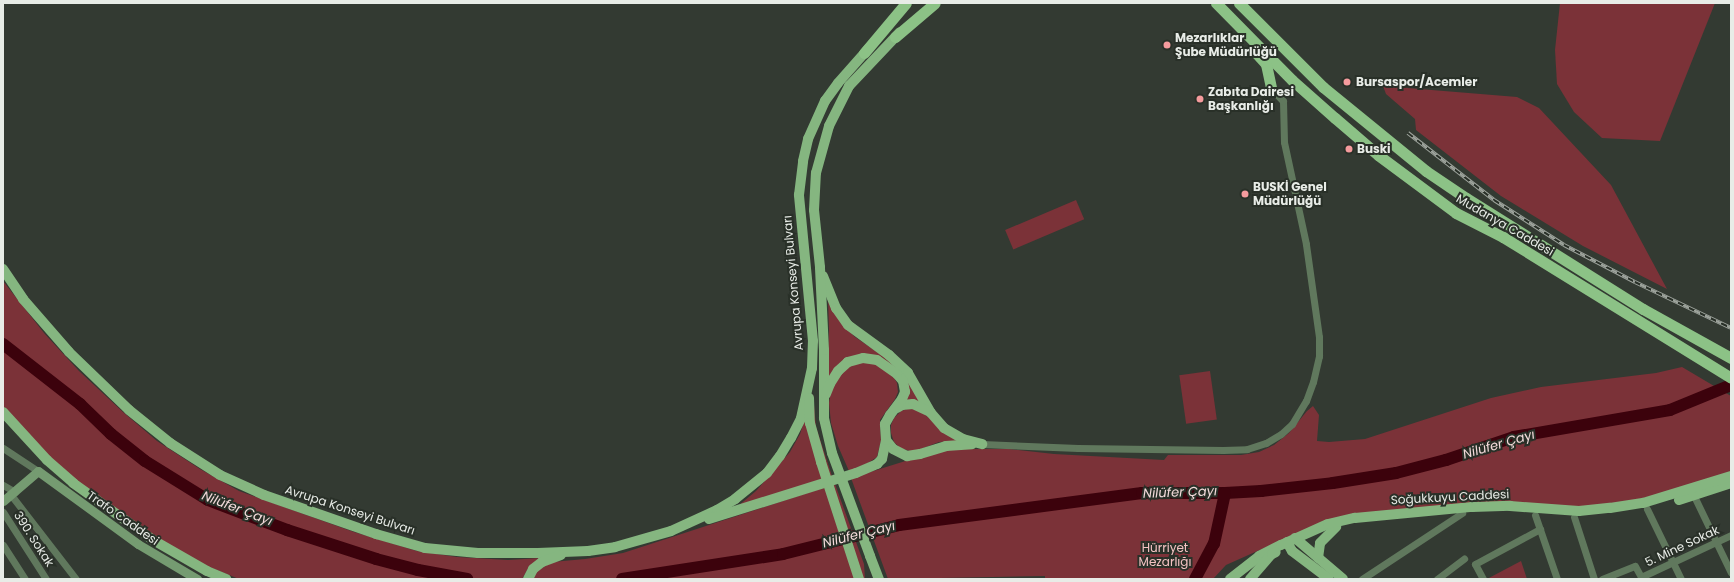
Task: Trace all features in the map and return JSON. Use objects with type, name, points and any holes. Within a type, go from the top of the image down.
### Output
[{"type":"highway","points":[[864,53],[906,3]]},
{"type":"highway","points":[[895,37],[935,3]]},
{"type":"highway","points":[[1212,3],[1230,18],[1242,38],[1266,64],[1271,88]]},
{"type":"highway","name":"Mudanya Caddesi","points":[[1216,3],[1292,80],[1335,118],[1378,155],[1456,213],[1503,237],[1685,353],[1731,378]]},
{"type":"highway","name":"Mudanya Caddesi","points":[[1239,3],[1323,87],[1426,171],[1644,309],[1731,358]]},
{"type":"highway","points":[[1248,3],[1254,19]]},
{"type":"highway","points":[[1685,353],[1731,383]]},
{"type":"main road","name":"Avrupa Konseyi Bulvarı","points":[[3,269],[23,299],[69,352],[129,410],[170,443],[220,475],[264,495],[376,534],[424,548],[478,553],[568,552],[615,547],[671,531],[729,503],[751,488],[767,473],[791,438],[800,418],[812,368],[813,341],[799,195],[803,161],[810,133],[825,101],[864,53],[911,3]]},
{"type":"main road","name":"Avrupa Konseyi Bulvarı","points":[[873,579],[870,556],[832,452],[824,418],[824,350],[820,267],[814,210],[816,173],[831,120],[849,86],[928,3]]},
{"type":"main road","points":[[820,267],[836,308],[848,325],[889,355],[908,373],[931,413],[944,428],[963,439],[982,444]]},
{"type":"main road","points":[[671,531],[856,473],[877,464],[882,459],[886,440],[885,424],[905,392],[903,382],[890,368],[877,360],[863,358],[848,362],[838,371],[830,384],[824,402]]},
{"type":"main road","points":[[809,384],[810,423],[859,579]]},
{"type":"main road","points":[[891,414],[899,407],[908,404],[920,405],[931,413]]},
{"type":"main road","points":[[3,412],[42,455],[73,483],[153,540],[207,571],[226,579]]},
{"type":"main road","points":[[886,440],[897,452],[907,456],[920,454],[946,446],[982,444]]},
{"type":"main road","points":[[3,501],[38,471]]},
{"type":"main road","name":"Trafo Caddesi","points":[[38,471],[138,544],[197,579]]},
{"type":"main road","name":"Soğukkuyu Caddesi","points":[[1230,579],[1259,556],[1328,524],[1355,518],[1472,507],[1510,506],[1579,511],[1610,508],[1658,499],[1731,476]]},
{"type":"main road","name":"Soğukkuyu Caddesi","points":[[1250,579],[1272,554],[1292,542],[1336,527],[1381,520],[1462,513],[1535,514],[1574,517],[1611,515],[1647,508],[1694,496],[1731,483]]},
{"type":"main road","points":[[1318,558],[1320,543],[1336,527]]},
{"type":"main road","points":[[1292,542],[1318,558],[1343,579]]},
{"type":"main road","points":[[1292,542],[1307,563],[1329,579]]},
{"type":"main road","points":[[528,579],[533,569],[542,562],[568,552]]},
{"type":"main road","points":[[870,556],[879,579]]},
{"type":"street","points":[[982,444],[1078,448],[1247,449],[1266,443],[1281,434],[1292,424],[1306,401],[1313,382],[1319,356],[1319,336],[1306,244],[1284,142],[1283,101],[1271,88]]},
{"type":"street","points":[[3,448],[38,471]]},
{"type":"street","points":[[3,484],[13,494],[76,579]]},
{"type":"street","points":[[1694,496],[1731,573]]},
{"type":"street","points":[[1647,508],[1681,579]]},
{"type":"street","name":"390. Sokak","points":[[3,512],[46,579]]},
{"type":"street","points":[[1362,579],[1462,513]]},
{"type":"street","points":[[1535,514],[1556,579]]},
{"type":"street","points":[[1574,517],[1594,579]]},
{"type":"street","points":[[1483,579],[1475,564],[1540,529]]},
{"type":"street","name":"5. Mine Sokak","points":[[1602,579],[1635,566],[1641,577],[1674,563],[1731,535]]},
{"type":"street","points":[[3,545],[25,579]]},
{"type":"street","points":[[1437,579],[1464,559]]},
{"type":"green space","points":[[1560,3],[1715,3],[1660,141],[1602,138],[1574,112],[1557,84],[1555,50]]},
{"type":"green space","points":[[1383,86],[1517,97],[1539,108],[1611,185],[1667,289],[1583,246],[1501,196],[1416,130],[1415,119],[1386,94]]},
{"type":"green space","points":[[1076,200],[1084,219],[1013,249],[1005,230]]},
{"type":"green space","points":[[3,281],[44,333],[79,371],[123,412],[157,441],[200,469],[239,491],[354,532],[417,551],[457,557],[508,560],[541,558],[529,567],[522,579],[239,579],[207,566],[171,547],[122,515],[50,460],[3,408]]},
{"type":"green space","points":[[828,297],[846,328],[855,337],[880,354],[903,373],[921,403],[906,400],[899,374],[858,357],[827,384],[829,331]]},
{"type":"green space","points":[[856,363],[879,365],[894,378],[897,383],[898,392],[895,399],[880,420],[881,441],[877,457],[868,463],[849,471],[838,446],[831,423],[829,403],[831,390],[835,381],[848,367]]},
{"type":"green space","name":"Hürriyet Mezarlığı","points":[[1682,367],[1731,396],[1731,473],[1659,495],[1589,509],[1425,507],[1300,532],[1226,565],[1213,579],[1045,579],[1045,576],[888,579],[851,478],[915,458],[952,449],[1009,449],[1054,454],[1164,460],[1168,455],[1241,455],[1259,452],[1274,445],[1289,433],[1313,406],[1319,415],[1317,441],[1329,442],[1365,439],[1491,398],[1541,387],[1656,373]]},
{"type":"green space","points":[[1210,371],[1217,420],[1186,424],[1179,375]]},
{"type":"green space","points":[[813,394],[816,427],[832,476],[738,506],[756,491],[790,452],[800,434]]},
{"type":"green space","points":[[910,408],[920,411],[960,441],[939,442],[913,452],[900,448],[894,442],[891,433],[891,425],[894,418],[901,411]]},
{"type":"green space","points":[[835,484],[864,564],[865,579],[532,579],[537,571],[552,562],[623,553]]},
{"type":"green space","points":[[1521,561],[1527,579],[1487,579]]},
{"type":"waterway","name":"Nilüfer Çayı","points":[[3,344],[80,404],[111,434],[145,461],[208,500],[287,530],[376,559],[418,570],[467,579]]},
{"type":"waterway","name":"Nilüfer Çayı","points":[[622,579],[783,554],[899,525],[1142,493],[1225,493],[1261,491],[1333,483],[1396,473],[1446,460],[1514,437],[1670,410],[1731,385]]},
{"type":"waterway","points":[[1195,579],[1214,544],[1225,493]]},
{"type":"railway","points":[[1408,133],[1494,200],[1564,245],[1635,282],[1731,328]]},
{"type":"place","name":"Mezarlıklar Şube Müdürlüğü","points":[[1167,45]]},
{"type":"place","name":"Bursaspor/Acemler","points":[[1347,82]]},
{"type":"place","name":"Zabıta Dairesi Başkanlığı","points":[[1200,99]]},
{"type":"place","name":"Buski","points":[[1349,149]]},
{"type":"place","name":"BUSKİ Genel Müdürlüğü","points":[[1245,194]]}]
